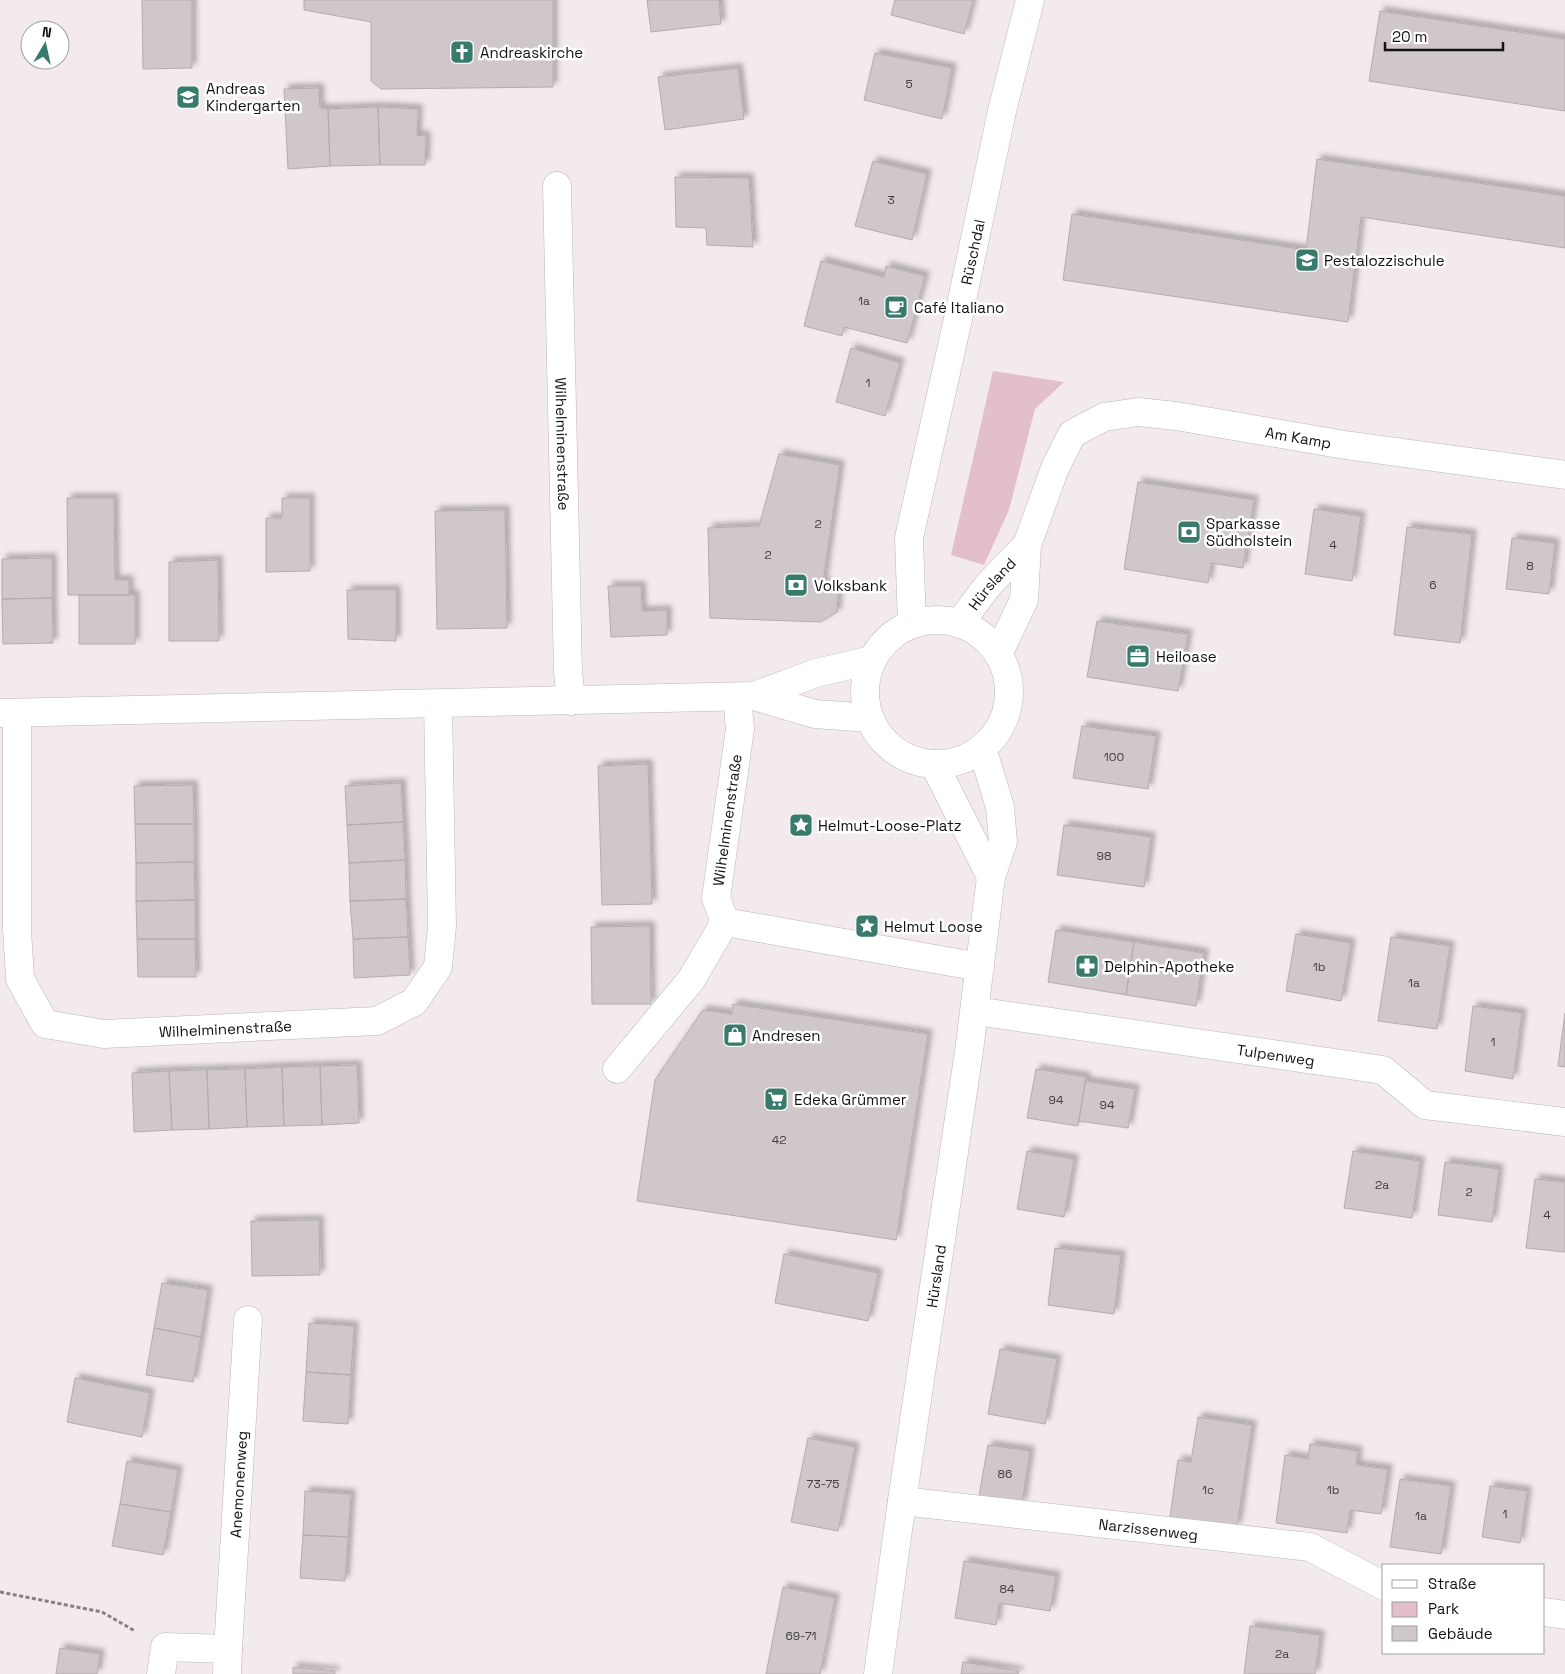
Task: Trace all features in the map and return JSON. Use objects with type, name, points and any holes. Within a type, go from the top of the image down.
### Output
[{"type":"street","name":"Rüschdal","points":[[912,624],[909,538],[1002,111],[1030,0]]},
{"type":"street","name":"Wilhelminenstraße","points":[[557,186],[568,671],[571,701]]},
{"type":"street","name":"Am Kamp","points":[[1055,468],[1072,434],[1104,417],[1138,412],[1176,416],[1345,445],[1565,476]]},
{"type":"street","name":"Hürsland","points":[[998,654],[1024,600],[1027,545],[1055,468]]},
{"type":"street","name":"Hürsland","points":[[959,624],[989,584],[1027,545]]},
{"type":"street","points":[[936,620],[959,624],[975,631],[988,641],[998,654],[1006,670],[1009,687],[1008,704],[1003,721],[982,748],[967,757],[951,762],[934,764],[914,760],[895,750],[880,736],[870,718],[865,698],[866,679],[872,660],[882,645],[896,632],[912,624],[936,620]]},
{"type":"street","name":"Wilhelminenstraße","points":[[745,696],[816,673],[872,660]]},
{"type":"street","name":"Wilhelminenstraße","points":[[725,922],[716,898],[745,696]]},
{"type":"street","name":"Wilhelminenstraße","points":[[438,704],[442,926],[438,967],[414,1002],[377,1021],[104,1034],[45,1024],[20,980],[9,713],[745,696],[815,714],[870,718]]},
{"type":"street","name":"Hürsland","points":[[878,1674],[975,1011],[991,877],[1003,842],[1000,807],[982,748]]},
{"type":"street","points":[[934,764],[991,877]]},
{"type":"street","points":[[617,1069],[691,980],[725,922],[980,967]]},
{"type":"street","name":"Tulpenweg","points":[[975,1011],[1383,1070],[1425,1105],[1565,1122]]},
{"type":"street","name":"Anemonenweg","points":[[165,1647],[228,1662],[248,1320]]},
{"type":"street","name":"Narzissenweg","points":[[902,1501],[1310,1547],[1382,1585]]},
{"type":"street","points":[[1545,1612],[1565,1615]]},
{"type":"street","points":[[161,1674],[165,1647]]},
{"type":"path","points":[[0,1592],[102,1612],[165,1647]]},
{"type":"green space","points":[[993,371],[1064,382],[1035,409],[1009,510],[984,565],[951,555]]},
{"type":"building","points":[[142,0],[192,0],[192,68],[143,69]]},
{"type":"building","name":"Andreaskirche","points":[[304,0],[553,0],[553,87],[381,89],[371,81],[371,22],[304,10]]},
{"type":"building","points":[[647,0],[719,0],[721,24],[651,32]]},
{"type":"building","points":[[895,0],[973,0],[964,34],[891,15]]},
{"type":"building","points":[[1380,11],[1565,39],[1565,111],[1369,81]]},
{"type":"building","points":[[875,53],[952,68],[942,119],[864,100]]},
{"type":"building","points":[[738,68],[744,119],[665,130],[658,77]]},
{"type":"building","points":[[319,88],[320,108],[328,109],[330,166],[288,169],[284,89]]},
{"type":"building","points":[[378,107],[380,165],[330,166],[328,109]]},
{"type":"building","points":[[378,107],[418,109],[417,136],[426,135],[425,165],[380,165]]},
{"type":"building","points":[[1317,159],[1565,196],[1565,248],[1361,217],[1348,322],[1063,280],[1072,214],[1306,250]]},
{"type":"building","points":[[873,161],[927,174],[912,240],[855,226]]},
{"type":"building","points":[[675,177],[749,178],[753,247],[707,245],[706,228],[676,227]]},
{"type":"building","points":[[821,261],[884,277],[886,266],[925,276],[907,343],[844,327],[842,336],[804,326]]},
{"type":"building","points":[[851,348],[900,363],[885,416],[836,402]]},
{"type":"building","points":[[779,454],[840,465],[823,582],[838,592],[837,612],[821,622],[710,618],[708,528],[759,526]]},
{"type":"building","name":"Sparkasse Südholstein","points":[[1138,482],[1254,500],[1243,568],[1211,563],[1208,583],[1124,569]]},
{"type":"building","points":[[67,498],[114,498],[115,580],[129,580],[129,595],[68,595]]},
{"type":"building","points":[[282,498],[310,498],[310,571],[266,572],[266,518],[282,518]]},
{"type":"building","points":[[1314,509],[1361,516],[1352,581],[1305,574]]},
{"type":"building","points":[[505,510],[507,628],[437,629],[435,511]]},
{"type":"building","points":[[1407,527],[1472,534],[1460,643],[1394,635]]},
{"type":"building","points":[[1512,538],[1555,543],[1549,594],[1506,589]]},
{"type":"building","points":[[52,558],[52,598],[2,599],[2,559]]},
{"type":"building","points":[[218,560],[219,641],[169,641],[169,562]]},
{"type":"building","points":[[608,586],[641,586],[642,611],[667,610],[667,635],[611,637]]},
{"type":"building","points":[[347,590],[396,590],[396,641],[348,639]]},
{"type":"building","points":[[79,595],[135,595],[135,644],[79,644]]},
{"type":"building","points":[[52,598],[53,643],[3,644],[2,599]]},
{"type":"building","name":"Heiloase","points":[[1097,621],[1188,634],[1178,691],[1087,677]]},
{"type":"building","points":[[1082,726],[1156,736],[1148,789],[1073,778]]},
{"type":"building","points":[[648,764],[652,904],[602,905],[598,766]]},
{"type":"building","points":[[401,783],[403,822],[347,825],[345,786]]},
{"type":"building","points":[[193,785],[194,824],[135,824],[134,786]]},
{"type":"building","points":[[403,822],[405,860],[349,863],[347,825]]},
{"type":"building","points":[[135,824],[194,824],[194,862],[136,863]]},
{"type":"building","points":[[1064,825],[1151,837],[1144,887],[1057,875]]},
{"type":"building","points":[[405,860],[406,899],[350,901],[349,863]]},
{"type":"building","points":[[194,862],[195,900],[136,901],[136,863]]},
{"type":"building","points":[[406,899],[408,937],[353,939],[350,901]]},
{"type":"building","points":[[195,900],[195,939],[137,939],[136,901]]},
{"type":"building","points":[[650,926],[651,1004],[592,1004],[591,927]]},
{"type":"building","points":[[1056,930],[1134,942],[1126,995],[1048,982]]},
{"type":"building","points":[[1296,934],[1351,943],[1341,1001],[1286,991]]},
{"type":"building","points":[[408,937],[410,975],[354,978],[353,939]]},
{"type":"building","points":[[1391,937],[1450,946],[1437,1029],[1378,1021]]},
{"type":"building","points":[[137,939],[195,939],[196,977],[138,977]]},
{"type":"building","points":[[1134,942],[1204,953],[1196,1006],[1126,995]]},
{"type":"building","points":[[733,1004],[928,1034],[896,1240],[637,1201],[655,1080],[703,1010],[732,1014]]},
{"type":"building","points":[[1473,1006],[1522,1013],[1513,1079],[1465,1071]]},
{"type":"building","points":[[1565,1013],[1565,1067],[1558,1066]]},
{"type":"building","points":[[357,1065],[359,1123],[322,1125],[320,1066]]},
{"type":"building","points":[[320,1066],[322,1125],[284,1126],[282,1067]]},
{"type":"building","points":[[282,1067],[284,1126],[247,1127],[245,1069]]},
{"type":"building","points":[[245,1069],[247,1127],[209,1129],[207,1070]]},
{"type":"building","points":[[1036,1069],[1086,1077],[1078,1126],[1027,1118]]},
{"type":"building","points":[[207,1070],[209,1129],[172,1130],[169,1071]]},
{"type":"building","points":[[169,1071],[172,1130],[134,1132],[132,1073]]},
{"type":"building","points":[[1085,1081],[1135,1089],[1128,1128],[1079,1121]]},
{"type":"building","points":[[1027,1151],[1074,1159],[1064,1217],[1017,1209]]},
{"type":"building","points":[[1353,1151],[1420,1161],[1412,1218],[1344,1208]]},
{"type":"building","points":[[1445,1162],[1499,1169],[1492,1222],[1438,1215]]},
{"type":"building","points":[[1535,1179],[1565,1182],[1565,1252],[1526,1248]]},
{"type":"building","points":[[319,1220],[320,1275],[252,1276],[251,1221]]},
{"type":"building","points":[[1055,1248],[1121,1255],[1114,1314],[1048,1305]]},
{"type":"building","points":[[784,1254],[878,1273],[868,1321],[775,1303]]},
{"type":"building","points":[[162,1283],[208,1290],[201,1337],[154,1328]]},
{"type":"building","points":[[309,1323],[354,1326],[351,1375],[306,1372]]},
{"type":"building","points":[[154,1328],[201,1337],[193,1382],[146,1375]]},
{"type":"building","points":[[1000,1349],[1057,1359],[1045,1424],[988,1414]]},
{"type":"building","points":[[306,1372],[351,1375],[348,1424],[303,1421]]},
{"type":"building","points":[[75,1378],[150,1393],[142,1437],[67,1422]]},
{"type":"building","points":[[1198,1417],[1252,1425],[1237,1527],[1170,1517],[1178,1460],[1191,1462]]},
{"type":"building","points":[[808,1438],[855,1447],[838,1531],[791,1522]]},
{"type":"building","points":[[1310,1444],[1358,1451],[1356,1465],[1388,1469],[1381,1514],[1350,1510],[1347,1533],[1276,1523],[1285,1455],[1308,1459]]},
{"type":"building","points":[[988,1445],[1030,1451],[1022,1504],[979,1496]]},
{"type":"building","points":[[127,1461],[178,1470],[171,1512],[120,1504]]},
{"type":"building","points":[[1400,1479],[1451,1486],[1441,1554],[1390,1547]]},
{"type":"building","points":[[1490,1486],[1527,1491],[1520,1543],[1482,1537]]},
{"type":"building","points":[[305,1491],[351,1494],[348,1537],[303,1535]]},
{"type":"building","points":[[120,1504],[171,1512],[163,1555],[112,1546]]},
{"type":"building","points":[[303,1535],[348,1537],[345,1581],[300,1578]]},
{"type":"building","points":[[964,1561],[1056,1576],[1050,1611],[999,1603],[996,1625],[955,1618]]},
{"type":"building","points":[[783,1587],[835,1598],[820,1674],[766,1674]]},
{"type":"building","points":[[1250,1626],[1320,1635],[1315,1674],[1244,1674]]},
{"type":"building","points":[[60,1648],[100,1654],[97,1674],[56,1674]]},
{"type":"building","points":[[963,1662],[1019,1671],[1018,1674],[961,1674]]},
{"type":"building","points":[[293,1667],[335,1671],[335,1674],[293,1674]]},
{"type":"place","name":"Andreaskirche","points":[[462,52]]},
{"type":"place","name":"Andreas Kindergarten","points":[[188,97]]},
{"type":"place","name":"Pestalozzischule","points":[[1307,260]]},
{"type":"place","name":"Café Italiano","points":[[896,307]]},
{"type":"place","name":"Sparkasse Südholstein","points":[[1189,532]]},
{"type":"place","name":"Volksbank","points":[[796,585]]},
{"type":"place","name":"Heiloase","points":[[1138,656]]},
{"type":"place","name":"Helmut-Loose-Platz","points":[[801,825]]},
{"type":"place","name":"Helmut Loose","points":[[867,926]]},
{"type":"place","name":"Delphin-Apotheke","points":[[1087,966]]},
{"type":"place","name":"Andresen","points":[[735,1035]]},
{"type":"place","name":"Edeka Grümmer","points":[[776,1099]]}]
